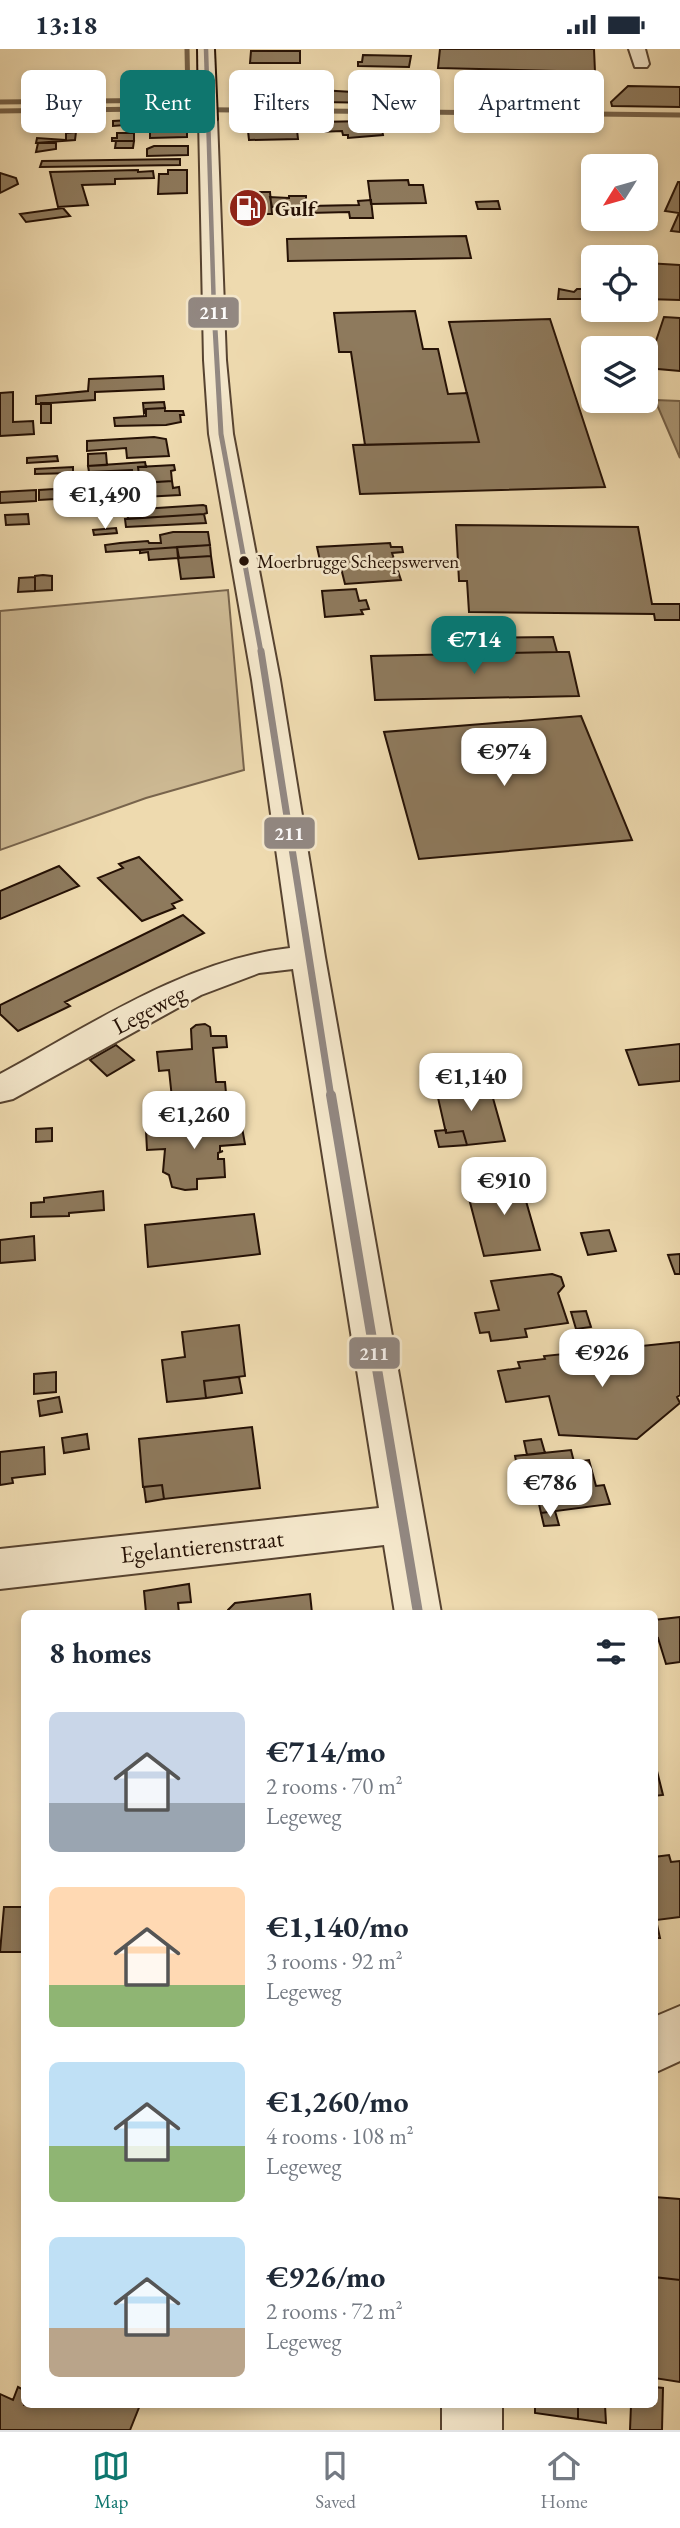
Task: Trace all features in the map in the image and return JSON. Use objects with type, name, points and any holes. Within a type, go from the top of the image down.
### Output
[{"type":"street","points":[[206,49],[215,360],[221,434],[264,667],[308,957],[417,1610]]},
{"type":"street","name":"Legeweg","points":[[0,1090],[189,987],[254,963],[308,957]]},
{"type":"street","name":"Egelantierenstraat","points":[[0,1569],[403,1524]]},
{"type":"street","points":[[658,2044],[680,2033]]},
{"type":"street","points":[[472,2408],[472,2430]]},
{"type":"shaded area","points":[[658,400],[680,401],[680,458],[658,407]]},
{"type":"shaded area","points":[[228,590],[244,770],[146,798],[0,850],[0,611]]},
{"type":"building","points":[[440,49],[594,49],[595,70],[438,68]]},
{"type":"building","points":[[251,51],[300,51],[300,63],[250,63]]},
{"type":"building","points":[[363,55],[411,56],[409,67],[358,66]]},
{"type":"building","points":[[628,86],[680,87],[680,107],[612,106],[611,102]]},
{"type":"building","points":[[334,91],[348,92],[348,102],[334,102]]},
{"type":"building","points":[[113,121],[120,121],[120,125],[113,126]]},
{"type":"building","points":[[348,121],[348,133],[383,135],[348,138],[342,131],[334,131],[334,122]]},
{"type":"building","points":[[66,133],[76,133],[75,140],[36,143],[37,138],[66,140]]},
{"type":"building","points":[[117,133],[134,133],[134,141],[112,141],[112,138],[117,138]]},
{"type":"building","points":[[150,133],[187,133],[187,137],[150,138]]},
{"type":"building","points":[[248,133],[297,133],[298,139],[249,140]]},
{"type":"building","points":[[116,141],[134,141],[133,148],[115,148]]},
{"type":"building","points":[[38,143],[56,143],[56,149],[36,152]]},
{"type":"building","points":[[154,146],[188,146],[188,155],[147,156],[147,149]]},
{"type":"building","points":[[180,159],[180,165],[40,167],[42,161]]},
{"type":"building","points":[[168,170],[187,170],[187,193],[158,194],[159,174],[168,174]]},
{"type":"building","points":[[153,171],[154,178],[115,179],[115,184],[82,185],[88,205],[58,207],[50,172]]},
{"type":"building","points":[[0,173],[16,178],[18,184],[0,193]]},
{"type":"building","points":[[408,180],[409,185],[423,185],[426,203],[371,204],[368,181]]},
{"type":"building","points":[[678,182],[680,232],[671,231],[679,213],[665,211]]},
{"type":"building","points":[[255,192],[270,192],[272,214],[257,214]]},
{"type":"building","points":[[306,196],[306,206],[272,207],[270,197]]},
{"type":"building","points":[[236,199],[255,199],[256,214],[237,215]]},
{"type":"building","points":[[371,200],[373,218],[350,218],[349,212],[309,213],[309,206],[359,205],[358,201]]},
{"type":"building","points":[[498,201],[500,209],[478,209],[476,202]]},
{"type":"building","points":[[63,208],[70,216],[26,222],[20,214]]},
{"type":"building","points":[[466,236],[471,258],[288,261],[287,239]]},
{"type":"building","points":[[658,264],[680,265],[680,300],[658,299]]},
{"type":"building","points":[[559,289],[574,292],[581,289],[581,299],[558,299]]},
{"type":"building","points":[[415,311],[423,349],[438,349],[448,394],[467,393],[479,442],[365,445],[351,352],[339,352],[334,313]]},
{"type":"building","points":[[664,317],[680,318],[680,371],[658,369],[658,336]]},
{"type":"building","points":[[550,319],[605,487],[360,494],[353,445],[479,442],[449,322]]},
{"type":"building","points":[[163,376],[164,389],[95,392],[95,400],[36,404],[36,396],[88,391],[89,379]]},
{"type":"building","points":[[13,392],[13,422],[33,421],[34,434],[0,436],[0,393]]},
{"type":"building","points":[[164,402],[165,408],[146,409],[144,413],[143,403]]},
{"type":"building","points":[[41,403],[51,403],[51,423],[41,423]]},
{"type":"building","points":[[165,408],[165,411],[183,411],[184,415],[180,415],[181,422],[115,426],[114,418],[146,416],[146,409]]},
{"type":"building","points":[[154,437],[166,439],[169,456],[127,458],[126,448],[87,451],[87,441]]},
{"type":"building","points":[[106,453],[107,465],[88,466],[88,454]]},
{"type":"building","points":[[57,456],[58,461],[27,463],[27,458]]},
{"type":"building","points":[[145,462],[146,467],[138,467],[140,483],[134,483],[132,470],[89,472],[88,466]]},
{"type":"building","points":[[174,465],[175,470],[171,471],[172,481],[140,483],[138,467]]},
{"type":"building","points":[[73,467],[73,473],[35,474],[35,469]]},
{"type":"building","points":[[172,481],[173,488],[179,487],[180,495],[143,497],[142,492],[129,492],[128,484]]},
{"type":"building","points":[[54,489],[55,499],[39,500],[39,490]]},
{"type":"building","points":[[36,490],[36,501],[0,503],[0,492]]},
{"type":"building","points":[[206,506],[207,513],[204,514],[128,519],[127,510]]},
{"type":"building","points":[[28,514],[29,524],[6,525],[5,515]]},
{"type":"building","points":[[204,514],[206,523],[126,527],[125,519]]},
{"type":"building","points":[[456,525],[638,527],[652,604],[680,604],[680,620],[655,620],[654,614],[469,612],[467,581],[459,581]]},
{"type":"building","points":[[116,528],[117,533],[94,535],[93,530]]},
{"type":"building","points":[[173,532],[208,532],[210,545],[106,552],[105,545],[148,541],[161,543],[160,535]]},
{"type":"building","points":[[390,543],[391,547],[402,547],[403,552],[392,553],[401,580],[345,584],[341,568],[322,570],[317,547]]},
{"type":"building","points":[[210,545],[211,556],[179,558],[177,547]]},
{"type":"building","points":[[177,547],[178,558],[149,560],[148,552],[140,553],[140,550]]},
{"type":"building","points":[[211,556],[214,577],[181,579],[178,558]]},
{"type":"building","points":[[35,576],[52,576],[52,590],[35,591]]},
{"type":"building","points":[[35,577],[35,591],[18,592],[19,578]]},
{"type":"building","points":[[356,589],[359,601],[366,600],[369,609],[361,610],[363,614],[325,617],[322,591]]},
{"type":"building","points":[[553,637],[557,652],[466,654],[464,638]]},
{"type":"building","points":[[569,652],[579,696],[375,700],[371,656]]},
{"type":"building","points":[[581,716],[632,840],[419,859],[384,732]]},
{"type":"building","points":[[139,857],[182,900],[172,904],[175,908],[142,921],[98,878],[123,868],[119,864]]},
{"type":"building","points":[[59,866],[79,886],[0,919],[0,891]]},
{"type":"building","points":[[183,915],[204,933],[65,1002],[70,1006],[18,1031],[0,1014],[0,1005]]},
{"type":"building","points":[[205,1024],[210,1027],[211,1036],[226,1036],[227,1047],[213,1048],[216,1082],[225,1082],[226,1093],[172,1098],[169,1070],[159,1071],[157,1052],[192,1049],[191,1029]]},
{"type":"building","points":[[680,1044],[680,1081],[639,1085],[626,1050]]},
{"type":"building","points":[[116,1045],[134,1060],[107,1076],[90,1060]]},
{"type":"building","points":[[489,1084],[505,1141],[467,1145],[463,1131],[446,1133],[436,1089]]},
{"type":"building","points":[[203,1095],[203,1107],[176,1109],[175,1098]]},
{"type":"building","points":[[241,1122],[245,1144],[220,1146],[220,1152],[223,1151],[218,1153],[218,1159],[224,1159],[225,1177],[197,1179],[197,1189],[172,1187],[169,1175],[163,1172],[165,1149],[147,1150],[146,1131],[199,1125],[221,1125],[222,1130],[227,1129],[227,1123]]},
{"type":"building","points":[[52,1128],[52,1141],[36,1142],[36,1129]]},
{"type":"building","points":[[446,1130],[446,1133],[463,1131],[467,1145],[439,1147],[435,1131]]},
{"type":"building","points":[[535,1179],[539,1192],[524,1194],[540,1250],[484,1256],[466,1187]]},
{"type":"building","points":[[103,1191],[104,1210],[69,1213],[69,1216],[31,1217],[31,1203],[44,1202],[44,1198]]},
{"type":"building","points":[[254,1214],[260,1254],[148,1267],[145,1225]]},
{"type":"building","points":[[609,1230],[616,1251],[588,1255],[581,1233]]},
{"type":"building","points":[[34,1236],[35,1260],[0,1263],[0,1240]]},
{"type":"building","points":[[680,1254],[680,1274],[675,1274],[668,1255]]},
{"type":"building","points":[[552,1274],[561,1277],[564,1286],[558,1293],[568,1323],[525,1329],[527,1337],[491,1341],[489,1332],[480,1333],[475,1313],[499,1310],[491,1281]]},
{"type":"building","points":[[586,1311],[591,1327],[576,1329],[571,1312]]},
{"type":"building","points":[[239,1325],[245,1376],[204,1381],[206,1398],[167,1402],[162,1360],[185,1357],[182,1332]]},
{"type":"building","points":[[680,1342],[680,1395],[677,1397],[680,1403],[637,1439],[559,1435],[549,1396],[506,1402],[498,1371],[520,1368],[518,1362],[545,1359],[544,1356]]},
{"type":"building","points":[[56,1372],[56,1392],[34,1394],[34,1374]]},
{"type":"building","points":[[239,1377],[242,1393],[206,1398],[204,1381]]},
{"type":"building","points":[[59,1397],[62,1412],[40,1416],[38,1401]]},
{"type":"building","points":[[252,1427],[260,1488],[164,1499],[162,1485],[143,1487],[139,1439]]},
{"type":"building","points":[[87,1434],[89,1449],[64,1453],[62,1438]]},
{"type":"building","points":[[541,1439],[545,1453],[527,1455],[524,1441]]},
{"type":"building","points":[[44,1447],[45,1474],[12,1478],[13,1483],[0,1485],[0,1452]]},
{"type":"building","points":[[571,1450],[574,1462],[589,1460],[596,1486],[604,1485],[610,1504],[541,1513],[537,1495],[523,1497],[515,1456]]},
{"type":"building","points":[[162,1485],[164,1499],[146,1502],[144,1487]]},
{"type":"building","points":[[555,1511],[559,1525],[544,1526],[541,1513]]},
{"type":"building","points":[[189,1584],[191,1602],[178,1603],[179,1610],[146,1610],[144,1591]]},
{"type":"building","points":[[310,1594],[312,1610],[228,1610],[235,1603]]},
{"type":"building","points":[[680,1617],[680,1662],[666,1664],[658,1638],[658,1620]]},
{"type":"building","points":[[658,1775],[663,1795],[658,1796]]},
{"type":"building","points":[[669,1855],[671,1862],[680,1861],[680,1917],[658,1920],[658,1856]]},
{"type":"building","points":[[4,1907],[21,1907],[21,1952],[0,1952]]},
{"type":"building","points":[[658,2197],[680,2199],[680,2280],[658,2277]]},
{"type":"building","points":[[658,2277],[680,2280],[680,2382],[658,2379]]},
{"type":"building","points":[[18,2387],[21,2388],[21,2408],[139,2408],[130,2430],[0,2430],[0,2394],[13,2400]]},
{"type":"building","points":[[658,2387],[663,2388],[662,2430],[630,2430],[631,2408],[658,2408]]},
{"type":"building","points":[[535,2408],[578,2408],[578,2419],[535,2413]]},
{"type":"building","points":[[578,2408],[605,2408],[606,2423],[578,2419]]},
{"type":"waterway","points":[[0,102],[188,100],[187,49]]},
{"type":"waterway","points":[[0,111],[145,109],[680,115]]},
{"type":"transit line","name":"211","points":[[206,49],[215,360],[221,434],[266,680],[308,957],[417,1610]]},
{"type":"place","name":"Gulf","points":[[248,208]]},
{"type":"place","name":"Moerbrugge Scheepswerven","points":[[244,561]]}]
